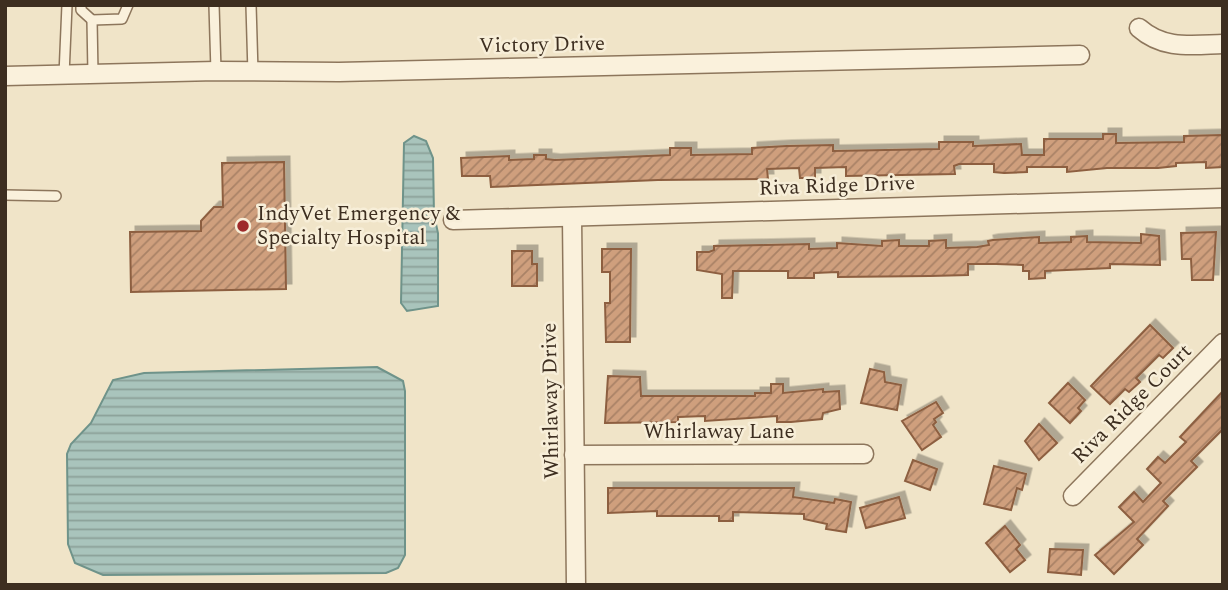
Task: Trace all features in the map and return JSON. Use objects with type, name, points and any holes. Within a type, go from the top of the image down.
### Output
[{"type":"street","points":[[1139,28],[1151,38],[1169,45],[1223,44]]},
{"type":"street","name":"Victory Drive","points":[[5,76],[1080,55]]},
{"type":"street","name":"Riva Ridge Drive","points":[[453,220],[1223,198]]},
{"type":"street","name":"Whirlaway Drive","points":[[572,217],[576,585]]},
{"type":"street","name":"Riva Ridge Court","points":[[1073,496],[1223,343]]},
{"type":"street","name":"Whirlaway Lane","points":[[574,456],[864,454]]},
{"type":"lane","points":[[64,75],[67,5]]},
{"type":"lane","points":[[81,5],[81,10],[92,20],[122,19],[128,5]]},
{"type":"lane","points":[[214,5],[216,71]]},
{"type":"lane","points":[[251,5],[253,73]]},
{"type":"lane","points":[[92,20],[93,74]]},
{"type":"lane","points":[[5,195],[55,196]]},
{"type":"water","points":[[414,136],[426,141],[433,158],[434,215],[438,233],[438,306],[407,311],[401,303],[404,143]]},
{"type":"water","points":[[377,367],[403,381],[405,391],[405,555],[398,568],[386,573],[103,575],[75,563],[68,544],[67,454],[71,444],[91,423],[113,380],[144,373]]},
{"type":"building","points":[[1103,134],[1116,134],[1116,143],[1184,142],[1184,136],[1222,135],[1223,167],[1206,168],[1206,162],[1176,163],[1176,166],[1158,168],[1107,168],[1067,172],[1067,167],[1027,167],[1027,172],[1004,173],[994,172],[994,164],[959,164],[954,166],[955,174],[846,176],[846,167],[815,168],[815,178],[800,178],[799,168],[767,169],[768,179],[658,180],[491,187],[490,176],[462,176],[461,158],[509,156],[509,160],[534,159],[534,155],[546,155],[546,159],[555,160],[670,155],[670,148],[691,148],[691,155],[752,154],[752,148],[787,146],[833,145],[833,151],[939,149],[939,142],[973,142],[973,146],[1021,144],[1022,155],[1044,155],[1044,139],[1103,139]]},
{"type":"building","name":"IndyVet Emergency & Specialty Hospital","points":[[284,162],[286,289],[131,292],[130,232],[201,231],[201,221],[214,207],[223,207],[222,163]]},
{"type":"building","points":[[1216,232],[1213,280],[1192,280],[1191,259],[1182,259],[1181,233]]},
{"type":"building","points":[[1141,234],[1159,236],[1160,265],[1110,264],[1110,268],[1045,271],[1045,278],[1029,279],[1029,271],[1023,271],[1023,265],[996,264],[968,264],[968,275],[838,277],[838,272],[814,273],[814,278],[788,278],[788,271],[733,271],[732,298],[722,298],[722,274],[697,270],[697,252],[709,252],[714,250],[714,246],[809,244],[809,249],[837,248],[837,243],[882,246],[882,241],[899,240],[899,246],[929,246],[929,241],[946,240],[946,248],[977,247],[989,245],[988,241],[993,240],[1039,237],[1039,243],[1071,242],[1071,237],[1087,236],[1087,242],[1141,243]]},
{"type":"building","points":[[602,249],[631,249],[630,342],[606,342],[605,303],[610,303],[610,272],[602,272]]},
{"type":"building","points":[[512,251],[532,251],[532,264],[537,264],[537,286],[512,286]]},
{"type":"building","points":[[1150,325],[1173,348],[1163,358],[1159,355],[1136,378],[1140,382],[1129,392],[1125,389],[1110,404],[1091,386]]},
{"type":"building","points":[[870,369],[884,372],[885,382],[901,385],[897,410],[861,403]]},
{"type":"building","points":[[608,376],[640,377],[641,396],[755,396],[755,393],[771,393],[771,384],[783,384],[783,393],[823,389],[823,392],[839,391],[840,409],[823,413],[822,419],[791,422],[777,422],[777,416],[705,421],[705,416],[678,417],[678,422],[605,423]]},
{"type":"building","points":[[1068,383],[1085,400],[1078,408],[1081,411],[1070,423],[1049,403]]},
{"type":"building","points":[[1223,391],[1223,429],[1191,461],[1197,467],[1163,501],[1168,506],[1137,539],[1143,545],[1114,574],[1095,555],[1134,522],[1119,507],[1134,492],[1143,502],[1161,483],[1147,469],[1158,457],[1165,463],[1186,442],[1180,437]]},
{"type":"building","points":[[936,402],[943,413],[934,419],[936,422],[933,425],[941,437],[922,450],[902,421]]},
{"type":"building","points":[[1039,424],[1057,443],[1039,460],[1025,441]]},
{"type":"building","points":[[913,460],[937,469],[930,490],[905,481]]},
{"type":"building","points":[[994,466],[1026,474],[1022,490],[1017,488],[1011,510],[984,504]]},
{"type":"building","points":[[608,488],[794,488],[793,497],[834,503],[835,499],[851,502],[846,532],[826,529],[827,524],[804,519],[804,514],[733,512],[733,521],[719,521],[719,516],[657,516],[657,511],[608,513]]},
{"type":"building","points":[[899,497],[905,518],[866,528],[860,508]]},
{"type":"building","points":[[1005,526],[1020,545],[1016,549],[1025,560],[1010,572],[986,543]]},
{"type":"building","points":[[1050,549],[1083,550],[1081,575],[1048,572]]},
{"type":"place","name":"IndyVet Emergency & Specialty Hospital","points":[[243,226]]}]
